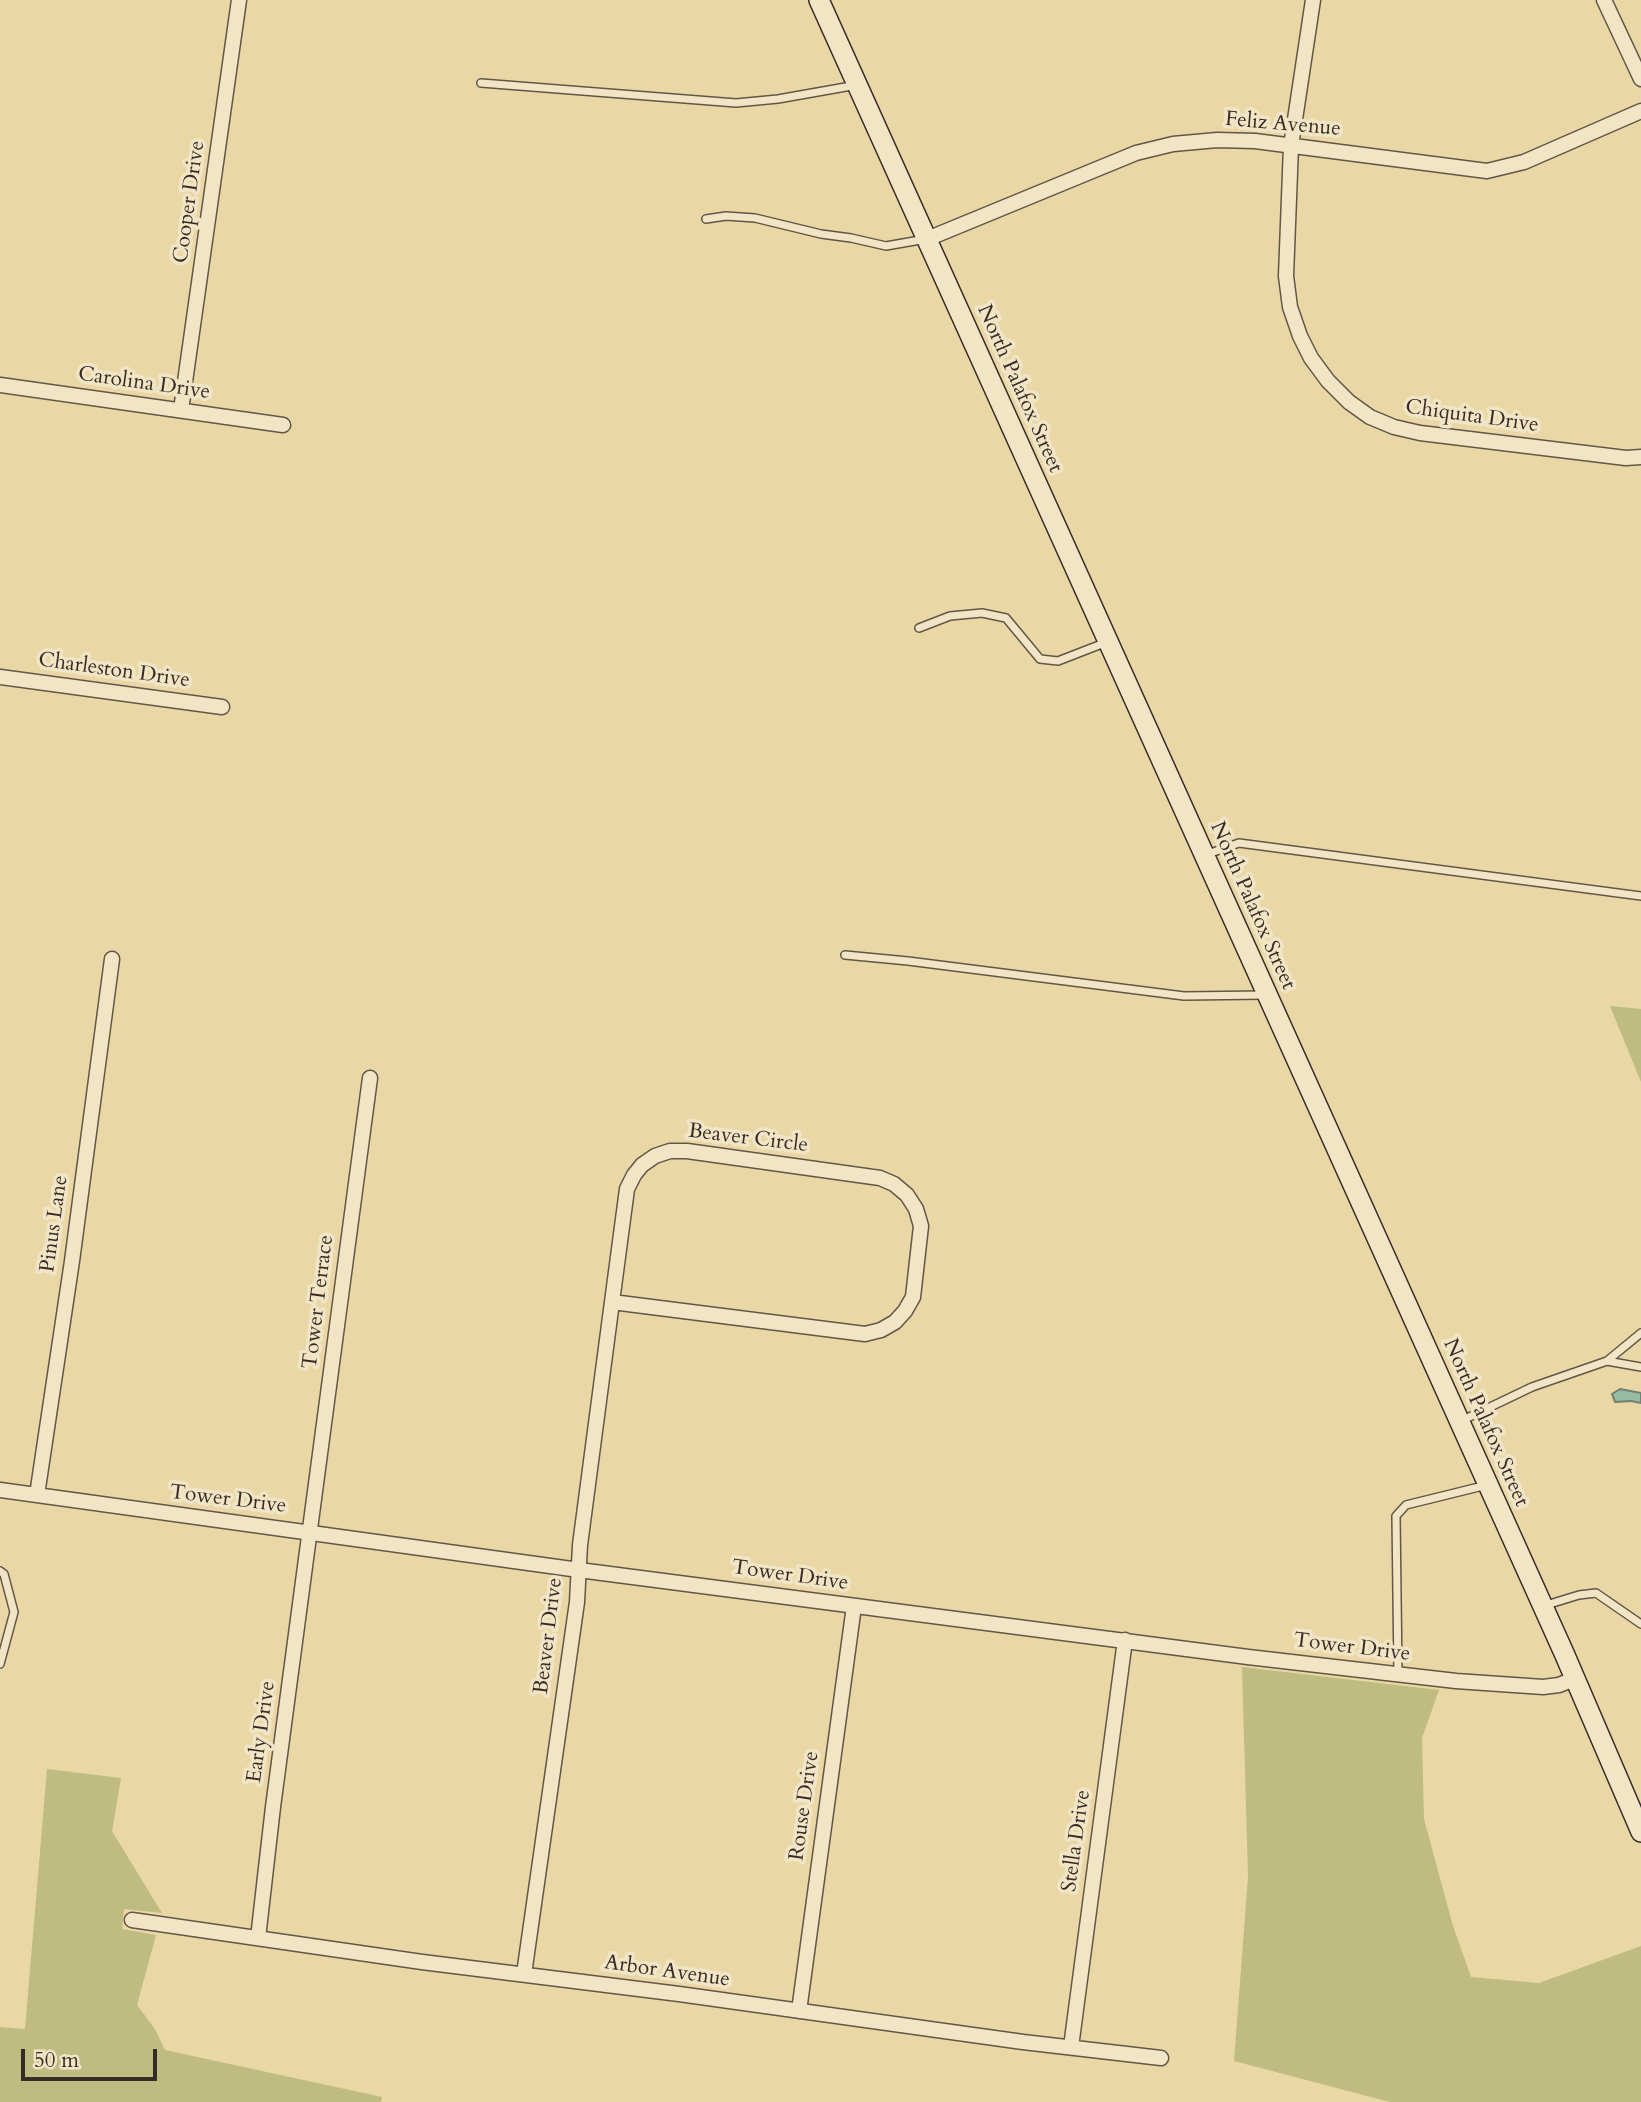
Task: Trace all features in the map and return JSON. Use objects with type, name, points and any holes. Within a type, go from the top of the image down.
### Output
[{"type":"main road","name":"North Palafox Street","points":[[819,0],[1488,1485],[1641,1832]]},
{"type":"street","name":"Cooper Drive","points":[[181,410],[239,0]]},
{"type":"street","name":"Chiquita Drive","points":[[1312,0],[1291,146],[1286,276],[1290,307],[1311,358],[1328,381],[1349,402],[1370,417],[1394,427],[1420,433],[1626,458],[1641,457]]},
{"type":"street","points":[[1604,0],[1641,79]]},
{"type":"street","name":"Feliz Avenue","points":[[927,239],[1136,153],[1173,144],[1217,140],[1255,141],[1487,171],[1524,162],[1641,111]]},
{"type":"street","name":"Carolina Drive","points":[[0,385],[283,425]]},
{"type":"street","name":"Charleston Drive","points":[[0,677],[222,707]]},
{"type":"street","name":"Pinus Lane","points":[[37,1495],[112,959]]},
{"type":"street","name":"Tower Terrace","points":[[310,1532],[370,1078]]},
{"type":"street","name":"Beaver Circle","points":[[670,1151],[687,1151],[880,1178],[894,1184],[907,1195],[916,1209],[921,1226],[913,1297],[895,1322],[881,1330],[865,1334],[612,1302],[627,1189],[642,1165],[655,1156],[670,1151]]},
{"type":"street","name":"Beaver Drive","points":[[524,1974],[577,1602],[580,1545],[612,1302]]},
{"type":"street","name":"Tower Drive","points":[[0,1490],[579,1570],[1398,1674],[1543,1687],[1574,1679]]},
{"type":"street","name":"Early Drive","points":[[258,1938],[310,1532]]},
{"type":"street","name":"Rouse Drive","points":[[799,2011],[853,1606]]},
{"type":"street","name":"Stella Drive","points":[[1071,2048],[1125,1640]]},
{"type":"street","name":"Arbor Avenue","points":[[132,1920],[1161,2058]]},
{"type":"lane","points":[[481,83],[736,103],[778,99],[858,85]]},
{"type":"lane","points":[[706,219],[726,216],[755,218],[886,246],[927,239]]},
{"type":"lane","points":[[919,628],[950,616],[982,613],[1006,618],[1040,659],[1058,661],[1108,642]]},
{"type":"lane","points":[[1204,855],[1239,843],[1641,896]]},
{"type":"lane","points":[[845,955],[1184,996],[1267,995]]},
{"type":"lane","points":[[1459,1422],[1532,1387],[1607,1361],[1641,1333]]},
{"type":"lane","points":[[1607,1361],[1641,1367]]},
{"type":"lane","points":[[1398,1674],[1396,1516],[1406,1505],[1488,1485]]},
{"type":"lane","points":[[0,1571],[5,1574],[14,1612],[0,1664]]},
{"type":"lane","points":[[1542,1606],[1596,1593],[1641,1624]]},
{"type":"shaded area","points":[[1610,1006],[1641,1009],[1641,1082]]},
{"type":"shaded area","points":[[1620,1389],[1641,1393],[1641,1403],[1615,1402],[1612,1394]]},
{"type":"shaded area","points":[[1242,1667],[1439,1690],[1422,1738],[1424,1819],[1453,1926],[1471,1977],[1539,1983],[1641,1946],[1641,2102],[1390,2102],[1234,2061],[1248,1877]]},
{"type":"shaded area","points":[[47,1769],[121,1778],[112,1831],[162,1913],[124,1909],[122,1929],[156,1935],[137,2005],[155,2029],[165,2050],[382,2097],[381,2102],[0,2102],[0,2027],[25,2029]]}]
